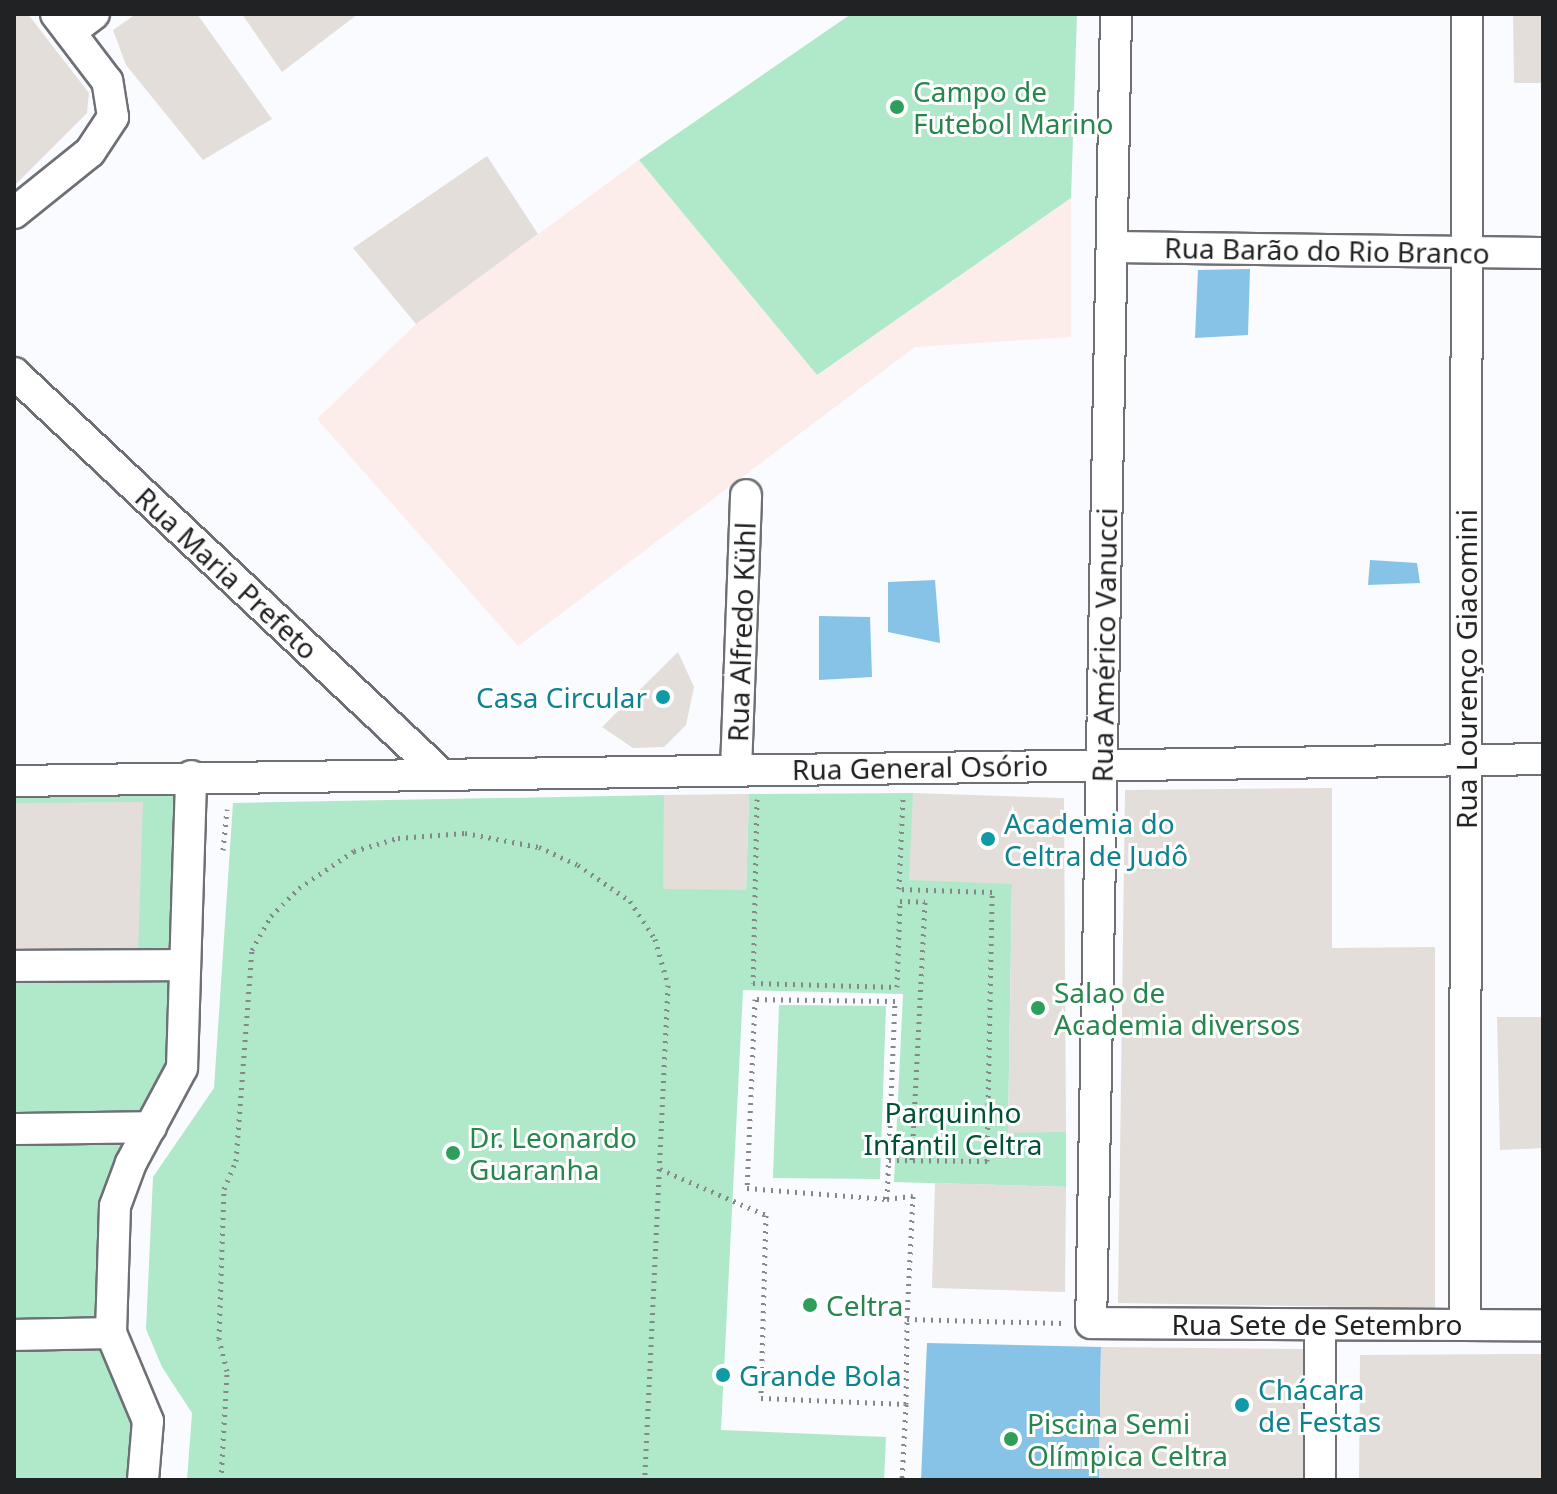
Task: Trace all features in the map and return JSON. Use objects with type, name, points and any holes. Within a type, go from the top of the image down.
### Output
[{"type":"street","name":"Rua Américo Vanucci","points":[[1091,1323],[1116,14]]},
{"type":"street","name":"Rua Lourenço Giacomini","points":[[1465,1324],[1467,14]]},
{"type":"street","points":[[14,213],[90,152],[113,117],[107,81],[73,20]]},
{"type":"street","name":"Rua Barão do Rio Branco","points":[[1112,247],[1543,253]]},
{"type":"street","name":"Rua Maria Prefeto","points":[[14,373],[440,773]]},
{"type":"street","name":"Rua Alfredo Kühl","points":[[736,770],[746,495]]},
{"type":"street","name":"Rua General Osório","points":[[14,781],[191,776],[1543,759]]},
{"type":"street","points":[[143,1480],[148,1421],[111,1333],[115,1206],[182,1068],[191,776]]},
{"type":"street","points":[[14,966],[185,965]]},
{"type":"street","points":[[14,1129],[151,1127]]},
{"type":"street","name":"Rua Sete de Setembro","points":[[1091,1323],[1543,1325]]},
{"type":"street","points":[[1320,1326],[1320,1480]]},
{"type":"street","points":[[14,1335],[111,1333]]},
{"type":"path","points":[[772,799],[757,799],[753,983],[897,987],[900,901],[925,902],[912,1160]]},
{"type":"path","points":[[889,799],[903,799],[899,889],[992,892],[987,1161],[889,1160]]},
{"type":"path","points":[[223,855],[228,803]]},
{"type":"path","points":[[221,1480],[227,1371],[219,1339],[224,1189],[236,1161],[252,950],[271,916],[329,865],[398,838],[465,833],[502,837],[578,865],[630,901],[655,939],[668,985],[645,1480]]},
{"type":"path","points":[[887,1199],[895,1001],[755,999],[747,1188],[887,1199],[913,1196],[902,1480]]},
{"type":"path","points":[[660,1169],[766,1215],[761,1398],[906,1404]]},
{"type":"path","points":[[907,1319],[1091,1323]]},
{"type":"shaded area","points":[[639,160],[817,375],[1071,198],[1071,337],[915,347],[518,646],[317,419],[416,324]]},
{"type":"green space","points":[[851,14],[1077,14],[1071,198],[817,375],[639,160]]},
{"type":"green space","points":[[191,776],[182,1068],[131,1163],[111,1333],[148,1421],[143,1480],[14,1480],[14,781]]},
{"type":"green space","name":"Dr. Leonardo Guaranha","points":[[913,793],[1012,884],[1008,1132],[1066,1132],[1066,1187],[894,1182],[903,994],[743,990],[721,1430],[886,1437],[884,1480],[187,1480],[192,1413],[162,1367],[146,1329],[153,1177],[214,1088],[233,803],[664,795],[746,890],[749,794]]},
{"type":"green space","points":[[779,1005],[886,1006],[880,1179],[773,1178]]},
{"type":"water","points":[[1250,269],[1248,335],[1195,338],[1198,270]]},
{"type":"water","points":[[1370,560],[1417,563],[1420,583],[1368,585]]},
{"type":"water","points":[[935,580],[940,643],[888,632],[888,582]]},
{"type":"water","points":[[819,616],[870,617],[872,677],[819,680]]},
{"type":"water","name":"Piscina Semi Olímpica Celtra","points":[[927,1343],[1101,1347],[1099,1480],[921,1480]]},
{"type":"building","points":[[14,14],[28,14],[89,93],[87,113],[14,186]]},
{"type":"building","points":[[136,14],[197,14],[272,119],[203,160],[126,65],[113,30]]},
{"type":"building","points":[[242,14],[358,14],[282,72]]},
{"type":"building","points":[[1513,14],[1543,14],[1543,83],[1514,83]]},
{"type":"building","points":[[487,156],[538,234],[416,324],[353,248]]},
{"type":"building","name":"Casa Circular","points":[[678,652],[694,687],[686,725],[664,747],[633,748],[602,727]]},
{"type":"building","points":[[1332,788],[1332,948],[1435,947],[1435,1308],[1118,1303],[1125,790]]},
{"type":"building","points":[[913,793],[1064,798],[1066,1132],[1008,1133],[1012,884],[909,880]]},
{"type":"building","points":[[749,794],[746,890],[663,889],[664,795]]},
{"type":"building","points":[[143,802],[138,953],[14,954],[14,803]]},
{"type":"building","points":[[1497,1017],[1543,1017],[1543,1148],[1500,1150]]},
{"type":"building","points":[[935,1183],[1066,1187],[1065,1292],[932,1288]]},
{"type":"building","points":[[1101,1347],[1307,1349],[1306,1480],[1099,1480]]},
{"type":"building","points":[[1543,1354],[1543,1480],[1359,1480],[1360,1355]]},
{"type":"place","name":"Campo de Futebol Marino","points":[[897,107]]},
{"type":"place","name":"Casa Circular","points":[[663,697]]},
{"type":"place","name":"Academia do Celtra de Judô","points":[[988,839]]},
{"type":"place","name":"Salao de Academia diversos","points":[[1038,1008]]},
{"type":"place","name":"Dr. Leonardo Guaranha","points":[[453,1153]]},
{"type":"place","name":"Celtra","points":[[810,1305]]},
{"type":"place","name":"Grande Bola","points":[[723,1375]]},
{"type":"place","name":"Chácara de Festas","points":[[1242,1405]]},
{"type":"place","name":"Piscina Semi Olímpica Celtra","points":[[1011,1439]]},
{"type":"park label","name":"Parquinho Infantil Celtra","points":[[953,1128]]}]
